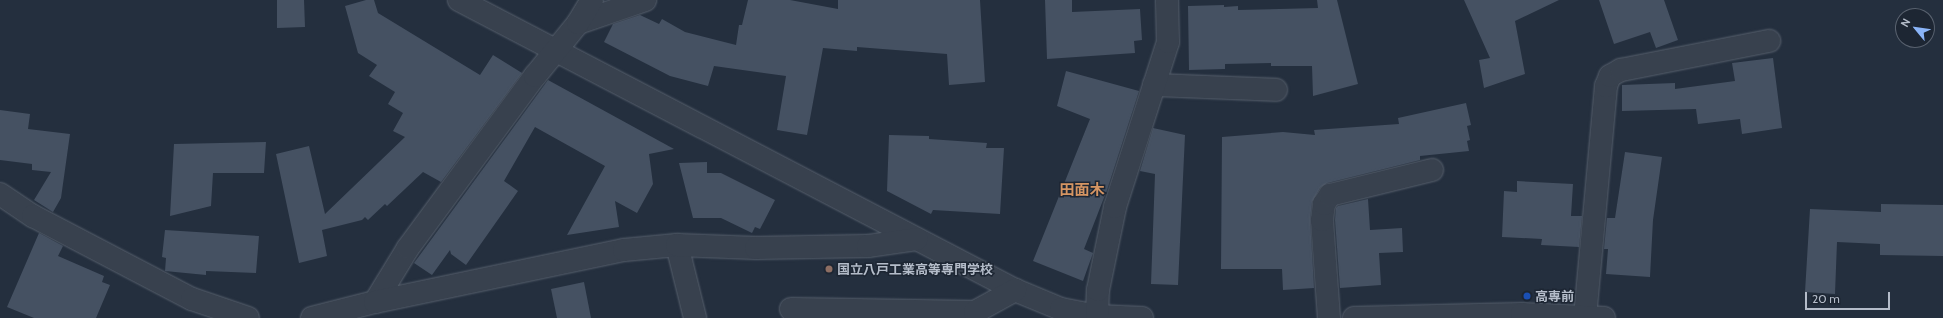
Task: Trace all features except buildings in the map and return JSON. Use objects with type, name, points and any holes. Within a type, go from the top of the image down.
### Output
[{"type":"street","points":[[459,0],[1015,290],[1061,309],[1097,316],[1142,318]]},
{"type":"street","points":[[375,302],[408,248],[535,76],[558,51],[592,0]]},
{"type":"street","points":[[578,23],[645,0]]},
{"type":"street","points":[[1097,316],[1098,290],[1115,207],[1168,42],[1167,0]]},
{"type":"street","points":[[1354,318],[1522,314],[1595,317],[1606,86],[1610,76],[1621,70],[1769,41]]},
{"type":"street","points":[[1154,85],[1276,90]]},
{"type":"street","points":[[1329,318],[1322,220],[1324,204],[1330,195],[1432,170]]},
{"type":"street","points":[[0,194],[32,216],[192,299],[248,318]]},
{"type":"street","points":[[312,318],[375,302],[624,250],[677,245],[756,248],[868,246],[917,239]]},
{"type":"street","points":[[677,245],[695,318]]},
{"type":"street","points":[[791,309],[975,312],[1015,290]]},
{"type":"place","name":"国立八戸工業高等専門学校","points":[[829,269]]},
{"type":"place","name":"高専前","points":[[1527,296]]},
{"type":"district","name":"田面木","points":[[1082,191]]}]
